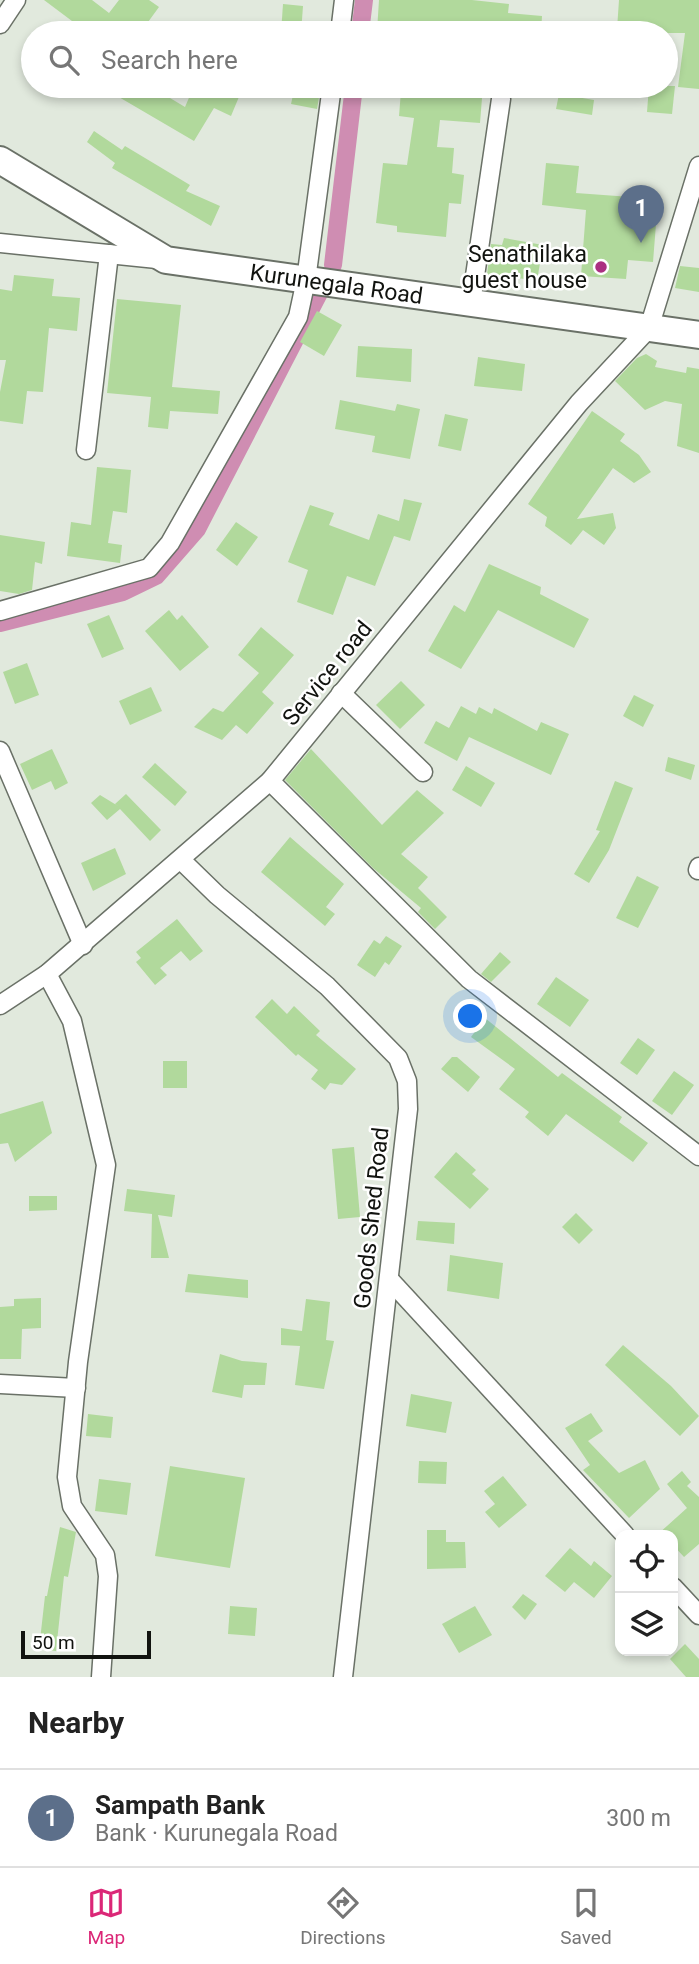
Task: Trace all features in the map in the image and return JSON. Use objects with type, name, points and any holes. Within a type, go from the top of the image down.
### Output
[{"type":"highway","name":"Kurunegala Road","points":[[0,159],[166,260],[699,335]]},
{"type":"street","points":[[0,24],[16,0]]},
{"type":"street","points":[[341,21],[344,0]]},
{"type":"street","points":[[0,611],[149,568],[159,558],[298,317],[306,280],[330,98]]},
{"type":"street","points":[[471,303],[500,99]]},
{"type":"street","points":[[649,328],[699,166]]},
{"type":"street","points":[[0,243],[166,260]]},
{"type":"street","points":[[86,450],[109,254]]},
{"type":"street","name":"Service road","points":[[0,1005],[47,974],[83,945],[270,781],[579,403],[649,328]]},
{"type":"street","points":[[341,693],[423,772]]},
{"type":"street","points":[[0,751],[83,945]]},
{"type":"street","points":[[270,781],[469,979],[699,1156]]},
{"type":"street","name":"Goods Shed Road","points":[[181,860],[217,895],[327,986],[398,1058],[407,1081],[408,1109],[344,1677]]},
{"type":"street","points":[[47,974],[72,1021],[106,1165],[76,1388],[67,1477],[72,1506],[105,1555],[108,1576],[101,1677]]},
{"type":"street","points":[[389,1279],[620,1530]]},
{"type":"street","points":[[0,1384],[76,1388]]},
{"type":"street","points":[[678,1592],[699,1615]]},
{"type":"building","points":[[44,0],[92,0],[109,13],[119,0],[149,0],[159,7],[149,21],[72,21]]},
{"type":"building","points":[[379,0],[472,0],[509,4],[508,13],[542,16],[542,21],[378,21]]},
{"type":"building","points":[[619,0],[699,0],[699,89],[678,87],[685,33],[678,33],[678,21],[618,21]]},
{"type":"building","points":[[283,4],[303,6],[302,21],[282,21]]},
{"type":"building","points":[[121,98],[170,98],[185,107],[189,98],[238,98],[231,116],[214,108],[194,141]]},
{"type":"building","points":[[292,98],[319,98],[317,109],[291,104]]},
{"type":"building","points":[[400,98],[482,98],[480,123],[440,120],[437,147],[454,148],[452,173],[464,175],[461,204],[449,203],[446,237],[397,232],[397,226],[376,223],[383,163],[407,165],[414,118],[399,116]]},
{"type":"building","points":[[558,98],[594,100],[592,115],[556,109]]},
{"type":"building","points":[[648,98],[674,98],[672,114],[647,112]]},
{"type":"building","points":[[94,131],[122,150],[125,146],[190,185],[186,191],[220,206],[211,226],[112,168],[115,163],[87,142]]},
{"type":"building","points":[[546,163],[579,166],[576,193],[658,199],[653,262],[628,260],[626,279],[581,276],[586,210],[542,205]]},
{"type":"building","points":[[504,238],[543,245],[537,281],[493,274],[491,283],[486,282],[491,244],[502,245]]},
{"type":"building","points":[[680,266],[699,268],[699,292],[675,288]]},
{"type":"building","points":[[14,275],[54,279],[52,296],[80,298],[77,331],[49,328],[43,392],[27,391],[23,424],[0,421],[0,392],[6,360],[0,360],[0,289],[12,291]]},
{"type":"building","points":[[117,299],[181,305],[172,387],[220,391],[218,414],[170,411],[168,429],[148,427],[151,397],[107,393]]},
{"type":"building","points":[[317,311],[342,325],[324,356],[300,342]]},
{"type":"building","points":[[358,346],[412,349],[411,382],[356,377]]},
{"type":"building","points":[[646,354],[657,361],[655,367],[686,373],[687,367],[699,369],[699,453],[677,446],[682,404],[665,401],[645,410],[615,381],[637,358]]},
{"type":"building","points":[[478,357],[525,364],[522,391],[474,386]]},
{"type":"building","points":[[340,400],[395,411],[397,404],[420,409],[410,459],[372,452],[375,436],[335,429]]},
{"type":"building","points":[[592,411],[625,434],[620,441],[639,455],[651,472],[634,483],[613,468],[577,519],[613,513],[616,528],[604,545],[583,530],[571,545],[545,526],[547,517],[528,504]]},
{"type":"building","points":[[445,414],[468,419],[461,451],[438,446]]},
{"type":"building","points":[[97,467],[131,470],[127,513],[113,511],[108,543],[122,545],[120,563],[67,556],[71,522],[91,525]]},
{"type":"building","points":[[404,499],[422,503],[410,541],[394,536],[375,586],[347,576],[333,615],[297,602],[308,570],[288,562],[310,505],[334,513],[329,525],[369,540],[378,514],[399,521]]},
{"type":"building","points":[[236,522],[258,537],[237,566],[216,550]]},
{"type":"building","points":[[0,535],[45,542],[42,564],[35,562],[32,590],[19,594],[0,591]]},
{"type":"building","points":[[489,564],[541,587],[540,594],[589,619],[574,648],[498,610],[461,669],[428,651],[454,605],[465,612]]},
{"type":"building","points":[[169,610],[177,620],[182,615],[209,647],[180,671],[145,631]]},
{"type":"building","points":[[109,615],[124,649],[102,658],[87,624]]},
{"type":"building","points":[[261,627],[294,655],[262,692],[274,703],[247,734],[236,725],[222,740],[194,727],[213,708],[223,712],[259,673],[238,655]]},
{"type":"building","points":[[27,663],[39,695],[15,704],[3,672]]},
{"type":"building","points":[[401,681],[425,705],[400,729],[376,705]]},
{"type":"building","points":[[151,687],[162,711],[130,725],[119,701]]},
{"type":"building","points":[[634,695],[654,705],[643,727],[623,716]]},
{"type":"building","points":[[461,706],[476,714],[479,707],[492,714],[494,708],[537,731],[541,722],[569,734],[551,775],[469,737],[457,761],[424,743],[436,721],[449,728]]},
{"type":"building","points":[[52,749],[68,783],[55,790],[51,781],[32,790],[20,764]]},
{"type":"building","points":[[311,749],[382,825],[417,790],[444,813],[401,854],[428,877],[418,888],[447,917],[435,929],[418,912],[421,908],[373,868],[285,780]]},
{"type":"building","points":[[668,757],[695,765],[691,780],[665,771]]},
{"type":"building","points":[[155,763],[187,792],[175,806],[142,777]]},
{"type":"building","points":[[466,766],[495,783],[481,807],[452,790]]},
{"type":"building","points":[[615,781],[633,788],[609,850],[589,883],[574,874],[600,831],[596,830]]},
{"type":"building","points":[[126,794],[161,830],[150,841],[120,809],[107,820],[91,803],[100,795],[118,806],[115,804]]},
{"type":"building","points":[[290,837],[344,884],[326,907],[335,914],[325,926],[261,872]]},
{"type":"building","points":[[115,848],[126,874],[93,891],[81,863]]},
{"type":"building","points":[[637,876],[659,887],[638,928],[616,918]]},
{"type":"building","points":[[177,919],[203,951],[190,961],[181,951],[160,968],[167,975],[155,985],[136,962],[141,958],[136,952]]},
{"type":"building","points":[[386,936],[402,946],[389,965],[385,962],[375,977],[357,965],[374,940],[380,944]]},
{"type":"building","points":[[500,952],[511,962],[491,982],[481,974]]},
{"type":"building","points":[[556,977],[589,1000],[570,1027],[537,1004]]},
{"type":"building","points":[[272,999],[287,1014],[294,1006],[320,1031],[316,1035],[356,1069],[342,1085],[330,1083],[325,1090],[311,1079],[318,1070],[298,1054],[296,1056],[255,1017]]},
{"type":"building","points":[[485,1018],[558,1077],[562,1073],[622,1117],[619,1122],[648,1143],[633,1162],[566,1114],[548,1136],[525,1117],[529,1112],[499,1089],[515,1069],[471,1037]]},
{"type":"building","points":[[638,1038],[655,1050],[637,1075],[620,1063]]},
{"type":"building","points":[[452,1057],[457,1057],[480,1077],[468,1092],[441,1069]]},
{"type":"building","points":[[163,1061],[187,1061],[187,1088],[163,1088]]},
{"type":"building","points":[[674,1071],[694,1085],[672,1115],[652,1101]]},
{"type":"building","points":[[43,1101],[52,1133],[15,1162],[8,1143],[0,1144],[0,1114]]},
{"type":"building","points":[[354,1147],[360,1217],[338,1219],[332,1149]]},
{"type":"building","points":[[456,1152],[476,1170],[472,1174],[489,1189],[470,1209],[434,1177]]},
{"type":"building","points":[[127,1189],[175,1195],[172,1217],[158,1215],[169,1258],[151,1258],[152,1214],[124,1211]]},
{"type":"building","points":[[29,1196],[57,1196],[57,1210],[29,1211]]},
{"type":"building","points":[[576,1213],[593,1230],[579,1244],[562,1227]]},
{"type":"building","points":[[418,1221],[455,1223],[454,1244],[416,1240]]},
{"type":"building","points":[[450,1255],[503,1263],[499,1299],[447,1291]]},
{"type":"building","points":[[188,1274],[248,1280],[248,1298],[185,1292]]},
{"type":"building","points":[[41,1298],[41,1328],[22,1329],[21,1359],[0,1359],[0,1307],[14,1306],[14,1299]]},
{"type":"building","points":[[306,1299],[330,1302],[326,1340],[334,1341],[324,1389],[295,1385],[300,1346],[281,1345],[281,1328],[302,1331]]},
{"type":"building","points":[[623,1345],[671,1386],[699,1416],[680,1436],[605,1365]]},
{"type":"building","points":[[220,1354],[242,1361],[267,1363],[265,1385],[244,1385],[242,1398],[212,1392]]},
{"type":"building","points":[[411,1394],[452,1402],[446,1433],[406,1426]]},
{"type":"building","points":[[591,1413],[603,1431],[588,1441],[619,1473],[645,1460],[660,1489],[629,1518],[583,1470],[590,1465],[565,1428]]},
{"type":"building","points":[[88,1414],[113,1417],[111,1438],[86,1436]]},
{"type":"building","points":[[419,1461],[447,1462],[446,1484],[418,1483]]},
{"type":"building","points":[[170,1466],[245,1478],[230,1568],[155,1556]]},
{"type":"building","points":[[682,1471],[691,1482],[687,1486],[699,1497],[699,1544],[684,1557],[678,1550],[678,1530],[663,1530],[687,1508],[667,1484]]},
{"type":"building","points":[[503,1476],[527,1505],[499,1528],[485,1512],[495,1504],[484,1491]]},
{"type":"building","points":[[99,1479],[131,1483],[127,1515],[95,1511]]},
{"type":"building","points":[[60,1527],[76,1532],[68,1577],[64,1576],[56,1651],[39,1649],[45,1596]]},
{"type":"building","points":[[427,1530],[446,1530],[446,1542],[465,1542],[466,1568],[427,1569]]},
{"type":"building","points":[[570,1548],[591,1566],[594,1561],[612,1576],[594,1598],[574,1582],[565,1592],[545,1576]]},
{"type":"building","points":[[523,1594],[537,1604],[525,1620],[512,1607]]},
{"type":"building","points":[[230,1606],[257,1608],[255,1636],[228,1634]]},
{"type":"building","points":[[475,1606],[492,1635],[459,1653],[442,1624]]},
{"type":"building","points":[[685,1644],[699,1659],[699,1677],[686,1677],[670,1659],[678,1656],[678,1651]]},
{"type":"waterway","points":[[361,21],[364,0]]},
{"type":"waterway","points":[[333,265],[353,98]]},
{"type":"waterway","points":[[0,623],[123,592],[156,576],[197,529],[319,293]]},
{"type":"place","name":"Sampath Bank","points":[[641,243]]},
{"type":"place","name":"Senathilaka guest house","points":[[601,267]]}]
